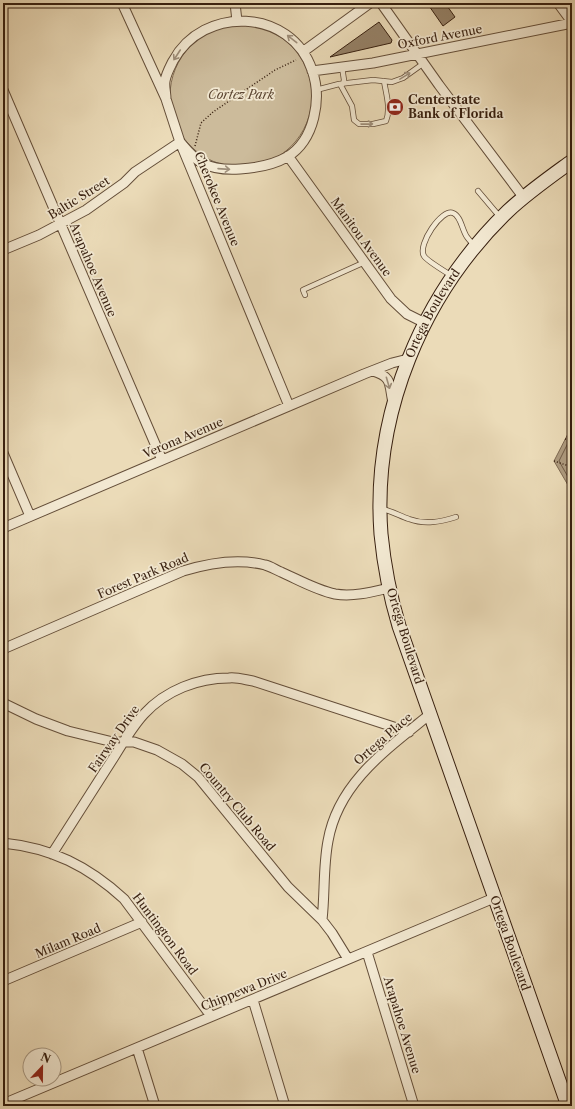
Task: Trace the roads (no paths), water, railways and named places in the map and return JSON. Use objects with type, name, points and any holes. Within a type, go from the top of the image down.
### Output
[{"type":"main road","name":"Ortega Boulevard","points":[[568,1106],[399,626],[390,588],[381,534],[381,482],[393,404],[408,359],[424,323],[452,276],[475,246],[501,218],[572,161]]},
{"type":"street","name":"Cherokee Avenue","points":[[122,3],[166,99],[180,142],[289,406]]},
{"type":"street","points":[[235,3],[237,21]]},
{"type":"street","points":[[304,51],[370,3]]},
{"type":"street","points":[[381,3],[524,198]]},
{"type":"street","points":[[558,3],[572,23]]},
{"type":"street","points":[[166,99],[165,81],[167,73],[176,56],[186,43],[208,28],[222,23],[237,21],[256,22],[285,34],[296,42],[304,51],[312,71],[316,90],[316,110],[310,129],[299,145],[288,156],[271,164],[249,168],[216,168],[202,163],[190,154],[180,142]]},
{"type":"street","name":"Oxford Avenue","points":[[312,71],[373,63],[572,23]]},
{"type":"street","name":"Arapahoe Avenue","points":[[3,90],[162,460]]},
{"type":"street","name":"Baltic Street","points":[[3,250],[61,225],[86,210],[106,197],[135,172],[180,142]]},
{"type":"street","name":"Manitou Avenue","points":[[288,156],[391,299],[400,309],[424,323]]},
{"type":"street","name":"Verona Avenue","points":[[3,528],[392,363],[408,359]]},
{"type":"street","points":[[373,371],[382,374],[388,380],[393,404]]},
{"type":"street","points":[[3,453],[30,516]]},
{"type":"street","name":"Forest Park Road","points":[[3,648],[183,571],[202,565],[222,562],[242,562],[265,565],[321,590],[337,594],[358,595],[390,588]]},
{"type":"street","name":"Fairway Drive","points":[[52,854],[124,742],[144,714],[174,691],[190,684],[211,679],[231,678],[253,681],[408,732]]},
{"type":"street","name":"Country Club Road","points":[[3,702],[36,719],[68,731],[113,742],[134,742],[157,750],[182,764],[198,777],[288,888],[322,920],[348,959]]},
{"type":"street","name":"Ortega Place","points":[[322,920],[328,839],[334,819],[342,801],[366,768],[429,714]]},
{"type":"street","name":"Huntington Road","points":[[3,843],[18,844],[39,849],[65,858],[104,883],[124,899],[211,1016]]},
{"type":"street","name":"Chippewa Drive","points":[[3,1104],[494,898]]},
{"type":"street","name":"Milam Road","points":[[3,981],[142,922]]},
{"type":"street","name":"Arapahoe Avenue","points":[[367,952],[414,1106]]},
{"type":"street","points":[[253,1000],[285,1106]]},
{"type":"street","points":[[137,1048],[155,1106]]},
{"type":"lane","points":[[316,90],[341,84],[373,80],[392,82],[403,78],[424,63]]},
{"type":"lane","points":[[341,84],[344,80],[342,67]]},
{"type":"lane","points":[[341,84],[352,106],[354,120],[359,124],[373,124],[386,121],[388,114],[388,101],[384,81]]},
{"type":"lane","points":[[478,191],[501,218]]},
{"type":"lane","points":[[452,276],[424,258],[422,251],[423,243],[427,236],[444,214],[448,212],[454,213],[458,217],[465,234],[475,246]]},
{"type":"lane","points":[[305,295],[303,290],[306,288],[365,262]]},
{"type":"lane","points":[[381,509],[390,511],[410,520],[426,523],[442,522],[456,517]]},
{"type":"water","points":[[572,426],[572,492],[554,461]]},
{"type":"place","name":"Centerstate Bank of Florida","points":[[395,107]]},
{"type":"park label","name":"Cortez Park","points":[[241,95]]}]
